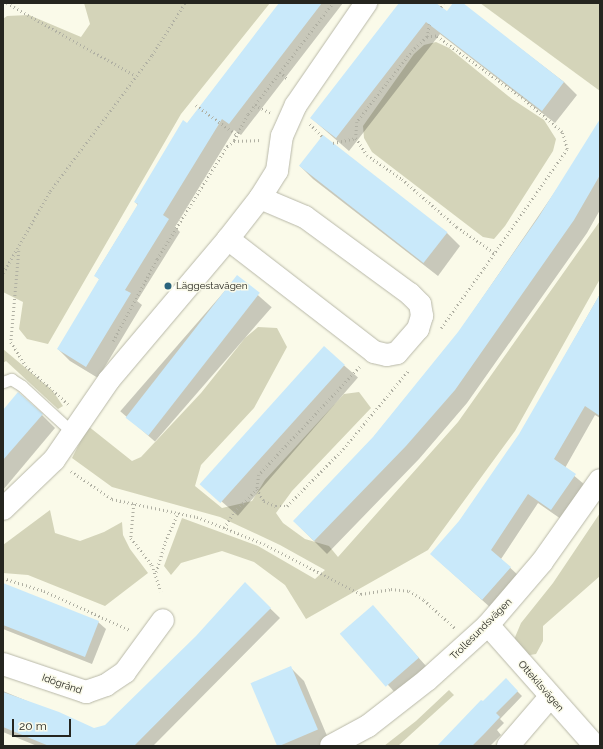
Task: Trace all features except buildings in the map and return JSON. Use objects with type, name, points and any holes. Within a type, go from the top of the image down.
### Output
[{"type":"street","points":[[3,509],[54,460],[77,424],[129,356],[228,239],[260,198],[277,170],[281,144],[296,105],[366,3]]},
{"type":"street","points":[[228,239],[374,352],[387,355],[397,353],[418,329],[422,316],[420,304],[305,217],[260,198]]},
{"type":"street","name":"Trollesundsvägen","points":[[332,746],[368,726],[427,680],[488,625],[542,562],[600,480]]},
{"type":"street","name":"Idögränd","points":[[3,664],[86,692],[106,685],[125,672],[163,620]]},
{"type":"street","name":"Ottekilsvägen","points":[[488,625],[550,697],[595,746]]},
{"type":"street","points":[[508,746],[550,697]]},
{"type":"lane","points":[[3,382],[11,379],[77,424]]},
{"type":"path","points":[[7,3],[136,76]]},
{"type":"path","points":[[3,273],[19,248],[50,191],[136,76],[185,3]]},
{"type":"path","points":[[129,356],[112,342],[157,258],[227,146],[234,141],[248,114],[333,3]]},
{"type":"path","points":[[441,7],[444,3]]},
{"type":"path","points":[[427,37],[429,24]]},
{"type":"path","points":[[438,332],[495,253],[567,149],[562,132],[522,98],[436,36],[427,37],[413,50],[357,122],[356,138],[367,155],[402,179],[457,227],[495,253]]},
{"type":"path","points":[[196,105],[237,135]]},
{"type":"path","points":[[333,143],[356,138]]},
{"type":"path","points":[[234,141],[261,140],[281,144]]},
{"type":"path","points":[[19,248],[11,342],[26,366],[77,424]]},
{"type":"path","points":[[224,528],[234,512],[257,489],[259,474],[374,352]]},
{"type":"path","points":[[257,489],[264,501],[276,506],[287,506],[343,449],[413,365]]},
{"type":"path","points":[[54,460],[112,499],[178,513],[224,528],[264,544],[361,594],[391,589],[409,591],[424,600],[459,632]]},
{"type":"path","points":[[134,504],[131,538],[156,572],[161,591]]},
{"type":"path","points":[[156,572],[165,542],[178,513]]},
{"type":"path","points":[[3,578],[44,591],[130,630]]},
{"type":"green space","points":[[84,3],[270,3],[181,114],[48,344],[27,339],[19,329],[23,302],[3,292],[3,19],[7,16],[29,15],[81,37],[90,24]]},
{"type":"green space","points":[[480,3],[600,3],[600,91]]},
{"type":"green space","points":[[436,42],[449,48],[512,99],[544,120],[556,139],[553,151],[505,226],[494,239],[483,237],[372,152],[364,138],[363,126],[414,54],[424,45]]},
{"type":"green space","points":[[600,221],[600,279],[515,431],[428,550],[306,619],[285,585],[254,562],[222,551],[181,563],[171,575],[164,566],[182,518],[258,546],[315,579],[325,570],[280,545],[220,517],[112,487],[72,458],[88,426],[132,461],[141,457],[201,393],[245,338],[258,327],[277,328],[287,347],[254,408],[201,465],[195,486],[222,508],[252,501],[265,480],[344,394],[359,392],[371,408],[292,491],[276,513],[283,523],[305,539],[329,546],[338,557],[458,422]]},
{"type":"green space","points":[[3,349],[52,390],[63,406],[58,409],[6,361],[3,363]]},
{"type":"green space","points":[[50,510],[55,533],[80,541],[104,532],[122,522],[123,535],[130,549],[148,573],[105,606],[28,575],[3,573],[3,545]]},
{"type":"green space","points":[[600,513],[600,576],[543,626],[543,641],[536,654],[524,656],[513,642],[521,623],[553,583]]},
{"type":"green space","points":[[449,690],[454,695],[398,746],[384,746],[416,721]]},
{"type":"place","name":"Läggestavägen","points":[[168,286]]}]
